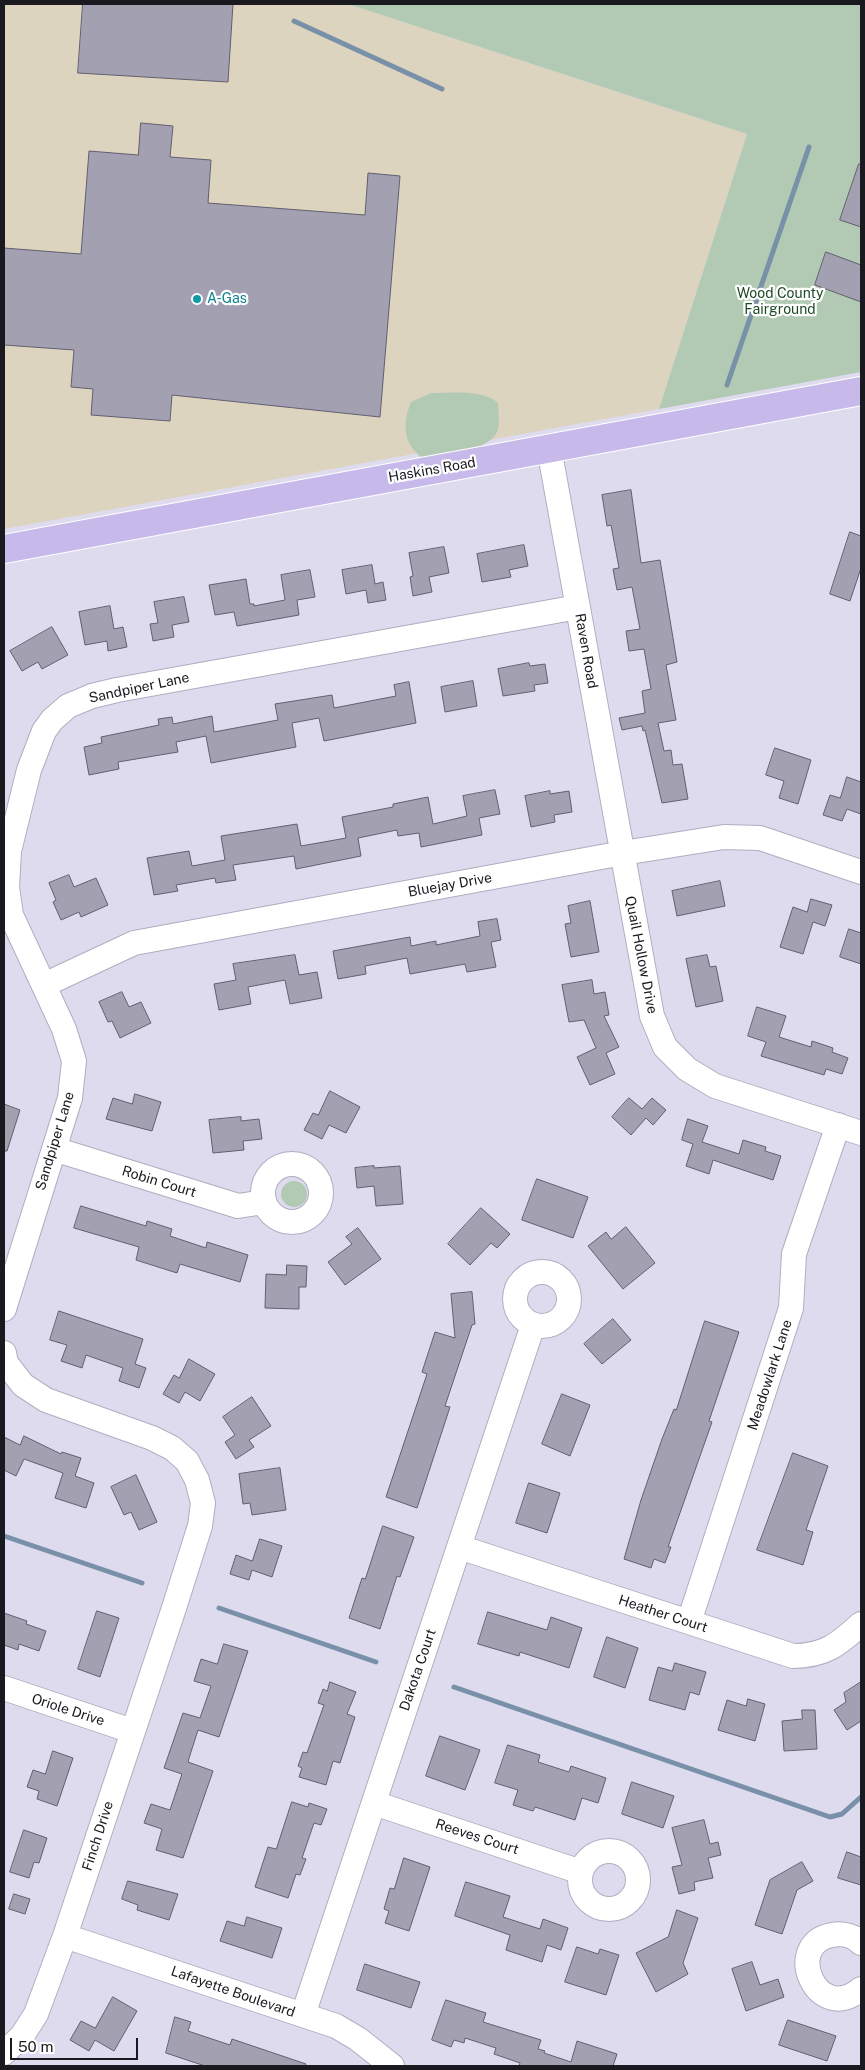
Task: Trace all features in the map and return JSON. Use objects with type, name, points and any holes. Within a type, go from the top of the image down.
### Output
[{"type":"main road","name":"Haskins Road","points":[[4,549],[861,391]]},
{"type":"street","name":"Raven Road","points":[[549,448],[623,853]]},
{"type":"street","name":"Sandpiper Lane","points":[[4,1309],[70,1098],[74,1061],[64,1029],[11,915],[7,887],[9,852],[29,770],[38,744],[52,720],[68,706],[92,696],[117,690],[578,607]]},
{"type":"street","name":"Bluejay Drive","points":[[44,985],[134,943],[623,853],[743,836],[760,838],[861,872]]},
{"type":"street","name":"Quail Hollow Drive","points":[[623,853],[652,1016],[665,1046],[687,1069],[716,1086],[861,1133]]},
{"type":"street","name":"Meadowlark Lane","points":[[689,1622],[792,1308],[794,1254],[838,1125]]},
{"type":"street","name":"Robin Court","points":[[54,1149],[238,1206],[264,1202]]},
{"type":"street","name":"Dakota Court","points":[[303,2015],[533,1325]]},
{"type":"street","name":"Finch Drive","points":[[4,1354],[6,1364],[23,1385],[46,1400],[152,1438],[172,1448],[187,1461],[197,1480],[203,1504],[200,1526],[174,1608],[65,1936],[36,2014],[22,2036],[4,2053]]},
{"type":"street","name":"Heather Court","points":[[459,1547],[793,1656],[806,1656],[835,1648],[861,1624]]},
{"type":"street","name":"Oriole Drive","points":[[4,1688],[132,1731]]},
{"type":"street","name":"Reeves Court","points":[[374,1803],[581,1872]]},
{"type":"street","name":"Lafayette Boulevard","points":[[65,1936],[336,2026],[358,2039],[392,2066]]},
{"type":"street","points":[[861,1943],[849,1936],[828,1936],[812,1949],[808,1958],[807,1969],[810,1979],[824,1995],[846,1998],[861,1989]]},
{"type":"shaded area","points":[[4,4],[348,4],[747,134],[659,409],[4,529]]},
{"type":"green space","name":"Wood County Fairground","points":[[348,4],[861,4],[861,372],[659,409],[747,134]]},
{"type":"green space","points":[[431,393],[466,393],[492,399],[498,403],[499,423],[496,434],[484,444],[465,453],[445,459],[427,460],[421,458],[411,447],[406,435],[407,415],[411,402]]},
{"type":"green space","points":[[294,1181],[303,1185],[307,1194],[303,1203],[294,1207],[285,1203],[281,1194],[285,1185]]},
{"type":"building","points":[[83,4],[233,4],[228,82],[78,73]]},
{"type":"building","name":"A-Gas","points":[[141,123],[173,126],[170,157],[211,160],[208,203],[365,215],[368,173],[400,176],[380,417],[172,395],[170,421],[91,415],[93,389],[71,387],[74,350],[4,345],[4,248],[81,254],[89,151],[138,155]]},
{"type":"building","points":[[859,164],[861,164],[861,227],[840,220]]},
{"type":"building","points":[[826,252],[861,265],[861,302],[815,285]]},
{"type":"building","points":[[631,490],[641,563],[660,560],[677,662],[666,665],[676,720],[658,723],[664,751],[671,750],[673,765],[682,764],[688,799],[662,803],[645,730],[643,731],[642,726],[622,730],[619,718],[645,713],[642,691],[651,689],[644,649],[629,651],[626,631],[640,629],[632,587],[617,590],[613,569],[619,568],[611,525],[607,526],[602,495]]},
{"type":"building","points":[[850,532],[861,536],[861,568],[850,601],[830,594]]},
{"type":"building","points":[[524,545],[528,566],[509,570],[511,577],[482,582],[477,554]]},
{"type":"building","points":[[444,547],[449,573],[429,577],[432,592],[413,596],[410,577],[413,576],[409,553]]},
{"type":"building","points":[[372,565],[375,584],[383,582],[386,600],[368,603],[366,590],[346,594],[342,570]]},
{"type":"building","points":[[310,570],[315,597],[297,600],[299,615],[237,626],[234,612],[215,615],[209,585],[246,579],[250,604],[254,604],[254,606],[285,600],[281,575]]},
{"type":"building","points":[[184,597],[189,622],[172,625],[174,637],[153,641],[150,624],[158,623],[154,602]]},
{"type":"building","points":[[110,606],[114,629],[123,627],[127,647],[108,651],[107,641],[85,645],[79,612]]},
{"type":"building","points":[[52,627],[68,655],[42,669],[38,662],[22,671],[10,651]]},
{"type":"building","points":[[529,663],[530,666],[545,664],[548,683],[534,685],[535,691],[503,696],[498,669]]},
{"type":"building","points":[[473,681],[477,706],[445,712],[441,687]]},
{"type":"building","points":[[409,682],[416,723],[324,741],[319,718],[292,723],[296,747],[211,763],[206,736],[176,742],[178,752],[118,762],[119,769],[89,775],[84,747],[102,743],[101,737],[159,725],[158,719],[172,717],[173,724],[212,716],[214,732],[278,720],[275,704],[332,695],[334,708],[396,696],[394,685]]},
{"type":"building","points":[[775,748],[811,760],[798,804],[779,798],[784,781],[766,775]]},
{"type":"building","points":[[847,777],[861,782],[861,814],[847,809],[842,821],[823,815],[830,795],[840,798]]},
{"type":"building","points":[[495,790],[500,814],[479,818],[482,835],[421,847],[419,833],[398,836],[397,830],[358,838],[361,856],[296,869],[294,856],[233,865],[236,880],[216,883],[215,878],[176,885],[178,891],[154,895],[147,858],[189,851],[192,866],[225,860],[221,836],[297,824],[301,846],[346,838],[342,817],[393,807],[393,804],[428,797],[433,824],[467,816],[463,796]]},
{"type":"building","points":[[550,791],[550,794],[569,791],[572,812],[554,815],[555,822],[531,827],[525,796]]},
{"type":"building","points":[[69,875],[74,887],[96,878],[108,905],[81,917],[79,912],[61,920],[53,902],[56,900],[49,883]]},
{"type":"building","points":[[720,881],[725,906],[677,916],[672,891]]},
{"type":"building","points":[[811,899],[832,905],[825,926],[813,922],[803,954],[780,947],[793,907],[807,912]]},
{"type":"building","points":[[590,901],[599,952],[571,957],[565,924],[571,923],[568,906]]},
{"type":"building","points":[[497,919],[501,940],[491,942],[496,967],[467,972],[465,964],[410,974],[407,958],[365,966],[366,974],[338,979],[333,951],[410,937],[411,946],[436,941],[436,945],[480,936],[478,922]]},
{"type":"building","points":[[849,929],[861,933],[861,964],[840,957]]},
{"type":"building","points":[[295,955],[299,975],[317,972],[322,998],[290,1004],[285,980],[248,987],[251,1004],[219,1010],[214,984],[236,980],[233,964]]},
{"type":"building","points":[[707,955],[710,967],[716,966],[723,1001],[696,1007],[686,959]]},
{"type":"building","points":[[592,980],[594,994],[605,992],[609,1015],[604,1016],[619,1047],[606,1053],[615,1074],[590,1085],[577,1057],[596,1048],[584,1020],[569,1022],[562,985]]},
{"type":"building","points":[[122,992],[129,1007],[141,1002],[151,1023],[120,1038],[112,1021],[108,1022],[99,1002]]},
{"type":"building","points":[[757,1007],[786,1016],[779,1037],[811,1047],[812,1041],[833,1048],[832,1052],[848,1058],[842,1074],[826,1069],[824,1075],[761,1056],[766,1042],[748,1036]]},
{"type":"building","points":[[330,1091],[360,1107],[346,1133],[329,1125],[322,1139],[304,1130],[313,1113],[318,1115]]},
{"type":"building","points":[[135,1094],[161,1102],[152,1131],[106,1119],[113,1098],[132,1104]]},
{"type":"building","points":[[629,1098],[642,1109],[652,1098],[666,1110],[653,1125],[646,1118],[631,1135],[612,1117]]},
{"type":"building","points":[[4,1104],[20,1110],[7,1151],[4,1151]]},
{"type":"building","points":[[241,1117],[241,1121],[259,1119],[262,1139],[243,1141],[244,1150],[213,1153],[209,1120]]},
{"type":"building","points":[[688,1119],[708,1126],[702,1142],[739,1154],[743,1140],[766,1147],[765,1151],[781,1156],[773,1180],[713,1160],[709,1174],[686,1166],[693,1144],[682,1140]]},
{"type":"building","points":[[374,1166],[374,1168],[400,1166],[403,1204],[376,1206],[374,1186],[357,1188],[355,1168]]},
{"type":"building","points":[[537,1179],[588,1197],[573,1238],[522,1220]]},
{"type":"building","points":[[81,1206],[146,1226],[147,1221],[172,1229],[170,1236],[206,1248],[207,1242],[248,1255],[240,1282],[180,1264],[177,1273],[136,1260],[139,1247],[74,1228]]},
{"type":"building","points":[[481,1208],[510,1234],[497,1248],[491,1243],[470,1265],[448,1244]]},
{"type":"building","points":[[626,1227],[655,1263],[623,1289],[588,1246],[606,1232],[611,1239]]},
{"type":"building","points":[[358,1228],[381,1259],[345,1285],[328,1262],[352,1244],[346,1237]]},
{"type":"building","points":[[287,1265],[307,1266],[306,1287],[299,1287],[299,1309],[265,1308],[266,1274],[286,1275]]},
{"type":"building","points":[[472,1292],[475,1324],[472,1325],[445,1406],[450,1407],[417,1508],[386,1497],[427,1374],[422,1372],[435,1332],[455,1338],[451,1294]]},
{"type":"building","points":[[59,1311],[143,1339],[135,1364],[146,1368],[139,1388],[119,1381],[123,1368],[86,1355],[82,1368],[61,1361],[67,1345],[50,1340]]},
{"type":"building","points":[[613,1319],[631,1340],[602,1364],[584,1344]]},
{"type":"building","points":[[705,1321],[739,1332],[709,1421],[712,1422],[668,1547],[671,1547],[665,1563],[654,1559],[651,1568],[624,1559],[641,1500],[662,1439],[674,1409],[676,1410]]},
{"type":"building","points":[[189,1359],[215,1374],[200,1401],[185,1392],[179,1403],[163,1394],[174,1375],[179,1378]]},
{"type":"building","points":[[562,1394],[590,1405],[570,1456],[542,1444]]},
{"type":"building","points":[[252,1397],[271,1426],[249,1440],[254,1447],[236,1459],[225,1442],[235,1435],[223,1417]]},
{"type":"building","points":[[24,1436],[61,1454],[62,1452],[81,1458],[75,1476],[94,1483],[86,1508],[55,1498],[63,1473],[24,1459],[16,1476],[4,1470],[4,1437],[20,1445]]},
{"type":"building","points":[[793,1453],[828,1466],[806,1530],[813,1532],[803,1565],[757,1550]]},
{"type":"building","points":[[280,1468],[286,1510],[252,1515],[250,1503],[243,1504],[239,1474]]},
{"type":"building","points":[[136,1475],[157,1522],[139,1530],[131,1512],[124,1515],[111,1487]]},
{"type":"building","points":[[529,1483],[560,1493],[547,1533],[516,1523]]},
{"type":"building","points":[[383,1526],[414,1537],[400,1577],[397,1576],[380,1629],[349,1618],[362,1578],[365,1579]]},
{"type":"building","points":[[260,1539],[282,1546],[272,1577],[252,1570],[249,1580],[230,1574],[236,1555],[252,1561]]},
{"type":"building","points":[[97,1611],[119,1618],[100,1677],[78,1669]]},
{"type":"building","points":[[488,1612],[547,1630],[551,1617],[582,1628],[569,1668],[520,1652],[519,1656],[478,1644]]},
{"type":"building","points":[[4,1613],[27,1621],[26,1624],[46,1631],[39,1651],[19,1644],[18,1650],[4,1645]]},
{"type":"building","points":[[607,1637],[638,1648],[625,1688],[594,1677]]},
{"type":"building","points":[[224,1644],[248,1651],[219,1737],[198,1730],[190,1755],[188,1762],[213,1771],[183,1858],[156,1850],[162,1829],[144,1823],[151,1804],[170,1810],[182,1774],[164,1768],[183,1713],[200,1718],[211,1686],[194,1681],[201,1659],[217,1664]]},
{"type":"building","points":[[675,1663],[706,1672],[699,1695],[690,1692],[685,1710],[649,1700],[658,1667],[672,1671]]},
{"type":"building","points":[[330,1682],[356,1692],[347,1714],[355,1717],[340,1763],[333,1761],[326,1785],[299,1777],[302,1768],[298,1766],[303,1752],[307,1753],[324,1705],[318,1703],[323,1689],[327,1691]]},
{"type":"building","points":[[861,1682],[861,1721],[847,1730],[834,1710],[846,1702],[844,1693]]},
{"type":"building","points":[[748,1699],[765,1704],[755,1741],[718,1730],[727,1700],[746,1706]]},
{"type":"building","points":[[802,1710],[815,1710],[817,1749],[784,1751],[782,1721],[802,1719]]},
{"type":"building","points":[[440,1736],[480,1750],[465,1790],[426,1776]]},
{"type":"building","points":[[508,1745],[540,1755],[538,1762],[569,1772],[571,1766],[606,1778],[598,1803],[582,1798],[575,1820],[535,1807],[533,1811],[513,1805],[518,1790],[495,1783]]},
{"type":"building","points":[[53,1751],[73,1758],[57,1806],[37,1799],[39,1791],[27,1787],[33,1770],[45,1774]]},
{"type":"building","points":[[632,1782],[674,1796],[663,1828],[622,1814]]},
{"type":"building","points":[[292,1802],[308,1807],[309,1803],[327,1809],[321,1825],[314,1823],[302,1858],[306,1859],[300,1875],[296,1874],[288,1898],[255,1887],[268,1847],[276,1849]]},
{"type":"building","points":[[704,1820],[710,1844],[718,1842],[721,1855],[708,1858],[713,1878],[694,1882],[695,1890],[679,1894],[672,1867],[682,1865],[672,1828]]},
{"type":"building","points":[[24,1830],[47,1838],[39,1863],[34,1862],[29,1878],[10,1872]]},
{"type":"building","points":[[847,1852],[861,1857],[861,1885],[838,1878]]},
{"type":"building","points":[[404,1858],[430,1867],[409,1931],[385,1923],[389,1911],[384,1909],[390,1888],[394,1889]]},
{"type":"building","points":[[802,1862],[813,1881],[797,1890],[782,1934],[755,1925],[770,1880]]},
{"type":"building","points":[[128,1881],[178,1894],[169,1920],[137,1910],[138,1905],[122,1899]]},
{"type":"building","points":[[466,1882],[510,1896],[503,1917],[540,1929],[543,1919],[568,1928],[561,1950],[547,1945],[542,1962],[506,1950],[510,1935],[455,1916]]},
{"type":"building","points":[[14,1894],[30,1899],[25,1914],[9,1909]]},
{"type":"building","points":[[677,1910],[698,1918],[683,1963],[688,1974],[656,1992],[636,1953],[668,1937]]},
{"type":"building","points":[[247,1917],[282,1928],[272,1958],[220,1941],[227,1921],[244,1926]]},
{"type":"building","points":[[577,1947],[598,1954],[600,1949],[619,1955],[606,1995],[565,1982]]},
{"type":"building","points":[[752,1962],[760,1985],[778,1979],[784,1997],[746,2011],[732,1969]]},
{"type":"building","points":[[365,1964],[420,1982],[411,2008],[357,1990]]},
{"type":"building","points":[[113,1997],[137,2011],[114,2051],[95,2040],[89,2051],[70,2040],[81,2021],[95,2028]]},
{"type":"building","points":[[446,2000],[486,2013],[483,2022],[541,2040],[538,2049],[545,2051],[544,2053],[571,2062],[577,2041],[617,2054],[613,2066],[519,2066],[520,2063],[494,2054],[496,2048],[465,2038],[464,2043],[454,2040],[451,2047],[432,2040]]},
{"type":"building","points":[[175,2017],[191,2022],[188,2031],[230,2045],[232,2039],[306,2064],[305,2066],[205,2066],[166,2053]]},
{"type":"building","points":[[788,2020],[836,2036],[827,2061],[779,2045]]},
{"type":"waterway","points":[[294,21],[442,89]]},
{"type":"waterway","points":[[727,385],[809,147]]},
{"type":"waterway","points":[[4,1536],[142,1583]]},
{"type":"waterway","points":[[219,1608],[376,1662]]},
{"type":"waterway","points":[[454,1687],[830,1817],[842,1814],[861,1797]]},
{"type":"place","name":"A-Gas","points":[[197,299]]}]
